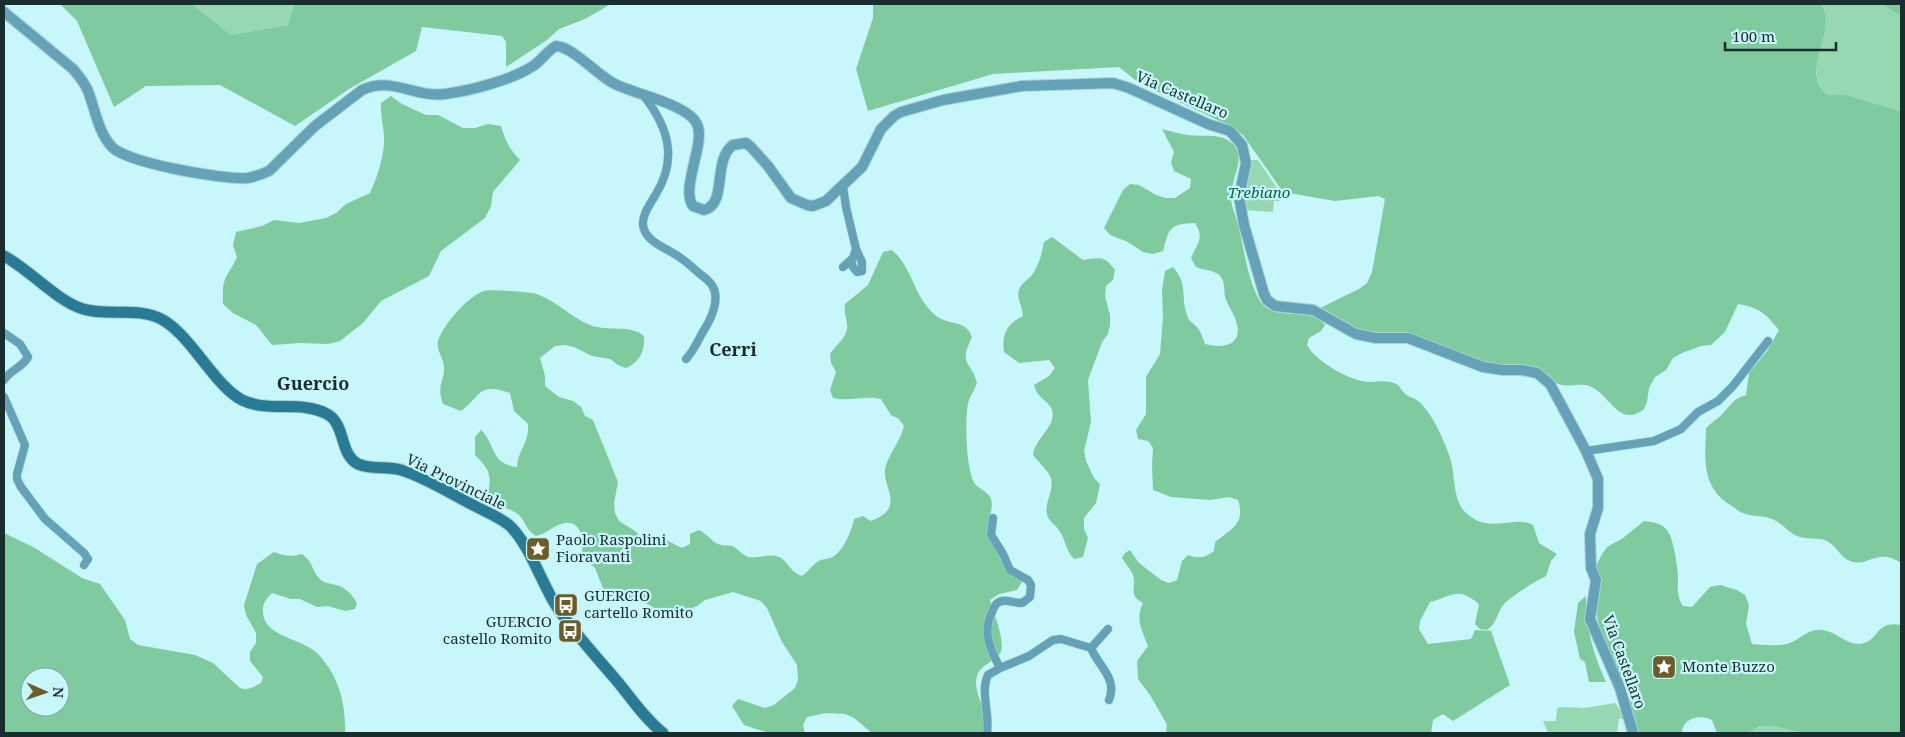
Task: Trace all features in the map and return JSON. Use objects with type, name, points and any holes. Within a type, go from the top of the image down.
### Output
[{"type":"main road","name":"Via Provinciale","points":[[4,256],[22,267],[73,306],[96,312],[145,313],[164,321],[195,351],[228,388],[243,400],[260,405],[309,408],[325,412],[335,420],[345,447],[357,463],[408,473],[508,525],[526,548],[539,576],[560,612],[644,715],[663,733]]},
{"type":"street","points":[[4,12],[73,69],[83,81],[105,138],[118,153],[129,158],[162,166],[238,178],[260,176],[269,171],[314,126],[362,90],[371,86],[390,85],[427,94],[451,93],[494,83],[532,67],[556,46],[567,49],[577,55],[590,68],[612,82],[679,108],[690,115],[698,125],[699,138],[691,176],[690,200],[696,208],[708,210],[715,202],[718,194],[723,156],[728,148],[740,143],[746,143],[751,146],[768,166],[791,198],[800,203],[813,206],[821,203],[843,186],[856,249],[862,262],[862,271],[858,272],[853,268],[852,260],[856,249]]},
{"type":"street","name":"Via Castellaro","points":[[843,186],[862,167],[881,129],[901,112],[943,100],[1022,86],[1111,82],[1129,88],[1208,124],[1230,131],[1242,145],[1246,158],[1239,190],[1240,205],[1250,250],[1264,294],[1271,303],[1275,306],[1301,307],[1313,310],[1356,334],[1376,338],[1408,338],[1483,366],[1537,373],[1550,384],[1586,451],[1598,479],[1598,508],[1590,534],[1591,568],[1596,580],[1590,619],[1620,688],[1633,733]]},
{"type":"street","points":[[644,96],[661,120],[668,144],[668,168],[642,222],[644,232],[658,244],[682,258],[714,288],[715,296],[712,316],[691,354],[686,359]]},
{"type":"street","points":[[843,266],[852,260]]},
{"type":"street","points":[[4,333],[20,344],[28,357],[24,364],[14,369],[4,380]]},
{"type":"street","points":[[1586,451],[1654,442],[1681,429],[1698,412],[1718,401],[1733,386],[1768,341]]},
{"type":"street","points":[[4,397],[25,445],[17,474],[20,487],[45,519],[84,553],[88,559],[84,565]]},
{"type":"street","points":[[993,518],[991,535],[1003,554],[1007,566],[1010,570],[1028,580],[1032,590],[1030,597],[1022,603],[1004,600],[994,606],[986,626],[986,634],[992,654],[1000,668]]},
{"type":"street","points":[[1091,648],[1108,630]]},
{"type":"street","points":[[987,733],[989,721],[985,682],[988,675],[1028,656],[1053,640],[1061,639],[1091,648]]},
{"type":"street","points":[[1091,648],[1093,654],[1104,666],[1110,683],[1112,692],[1109,700]]},
{"type":"green space","points":[[60,4],[192,4],[231,35],[288,25],[294,4],[611,4],[585,19],[559,29],[547,40],[506,67],[506,42],[502,36],[422,27],[416,51],[349,89],[295,126],[220,85],[146,86],[114,107],[77,21]]},
{"type":"green space","points":[[192,4],[294,4],[288,25],[231,35]]},
{"type":"green space","points":[[873,4],[1822,4],[1825,15],[1825,27],[1817,63],[1819,85],[1827,95],[1846,95],[1901,111],[1901,563],[1886,557],[1863,562],[1850,561],[1827,541],[1801,537],[1772,519],[1742,513],[1722,499],[1715,491],[1707,472],[1705,451],[1706,428],[1733,402],[1746,395],[1749,373],[1767,351],[1779,330],[1766,315],[1752,307],[1738,304],[1725,332],[1711,345],[1701,346],[1673,358],[1666,370],[1655,377],[1649,388],[1644,409],[1635,414],[1627,415],[1615,408],[1603,395],[1589,386],[1568,386],[1553,382],[1544,377],[1357,330],[1320,308],[1359,289],[1367,283],[1372,272],[1385,199],[1378,196],[1335,201],[1283,192],[1243,135],[1226,124],[1139,83],[1119,67],[993,74],[868,111],[856,69],[873,18]]},
{"type":"green space","points":[[1822,4],[1884,4],[1901,15],[1901,111],[1846,95],[1827,95],[1821,88],[1818,80],[1817,62],[1825,18]]},
{"type":"green space","points":[[1901,4],[1901,15],[1883,5]]},
{"type":"green space","points":[[391,96],[402,104],[426,115],[438,115],[463,128],[475,128],[488,124],[501,126],[508,144],[520,160],[493,192],[491,206],[485,218],[441,251],[429,276],[381,301],[363,323],[340,341],[328,344],[272,345],[256,325],[233,313],[223,304],[224,282],[237,257],[233,245],[236,232],[262,226],[274,220],[299,223],[326,218],[336,213],[346,204],[370,193],[379,168],[383,149],[381,103]]},
{"type":"green space","points":[[1162,129],[1188,135],[1220,137],[1235,146],[1239,159],[1232,187],[1231,202],[1256,294],[1266,308],[1274,312],[1302,314],[1319,319],[1325,325],[1321,331],[1309,338],[1307,345],[1317,357],[1334,369],[1352,378],[1368,382],[1387,381],[1394,383],[1405,394],[1423,406],[1433,420],[1446,446],[1451,461],[1456,495],[1465,512],[1483,523],[1525,522],[1533,525],[1539,543],[1557,554],[1551,561],[1546,576],[1506,602],[1491,627],[1487,630],[1480,629],[1475,624],[1479,604],[1472,598],[1455,594],[1430,602],[1420,621],[1419,629],[1428,644],[1471,639],[1475,630],[1491,631],[1510,685],[1453,721],[1443,714],[1433,720],[1431,733],[1166,733],[1167,725],[1165,721],[1138,679],[1137,661],[1148,646],[1139,620],[1143,603],[1135,597],[1133,575],[1122,558],[1125,553],[1130,550],[1139,563],[1161,580],[1169,583],[1177,580],[1182,561],[1188,555],[1202,557],[1214,551],[1215,542],[1235,525],[1240,515],[1238,500],[1229,497],[1210,500],[1171,497],[1153,490],[1153,448],[1148,441],[1138,439],[1136,430],[1146,414],[1146,377],[1160,354],[1163,318],[1162,290],[1165,271],[1173,267],[1178,274],[1183,285],[1185,308],[1188,317],[1199,330],[1205,344],[1219,346],[1231,343],[1235,340],[1238,329],[1226,300],[1221,277],[1219,274],[1196,267],[1191,258],[1200,237],[1195,223],[1175,226],[1169,232],[1163,251],[1153,254],[1143,252],[1128,242],[1110,235],[1104,228],[1123,190],[1130,184],[1139,185],[1165,198],[1175,198],[1190,188],[1191,179],[1174,171],[1171,162],[1174,152]]},
{"type":"green space","name":"Trebiano","points":[[1249,160],[1258,160],[1281,194],[1280,201],[1274,201],[1273,212],[1244,210],[1243,185]]},
{"type":"green space","points":[[1052,237],[1083,260],[1105,260],[1115,270],[1113,280],[1106,286],[1105,296],[1110,315],[1108,334],[1102,342],[1088,380],[1091,422],[1084,451],[1086,461],[1094,478],[1100,484],[1096,503],[1084,518],[1084,529],[1088,538],[1083,557],[1074,559],[1061,533],[1048,516],[1047,504],[1052,486],[1050,476],[1033,455],[1053,416],[1051,407],[1038,394],[1034,385],[1049,376],[1055,368],[1049,360],[1019,363],[1004,352],[1003,346],[1007,330],[1013,322],[1023,316],[1018,296],[1020,288],[1037,267],[1044,242]]},
{"type":"green space","points":[[892,250],[904,265],[922,299],[935,315],[940,319],[965,327],[972,337],[966,358],[977,383],[967,407],[967,443],[972,478],[975,484],[987,493],[992,501],[988,525],[991,540],[1022,582],[1017,590],[999,594],[990,600],[1002,644],[999,655],[981,669],[976,680],[976,688],[983,713],[983,733],[872,733],[854,718],[845,714],[826,713],[807,717],[803,725],[805,733],[769,733],[744,725],[732,706],[738,699],[765,708],[774,705],[795,688],[798,680],[797,665],[782,642],[767,608],[761,601],[733,592],[705,600],[687,610],[668,611],[658,610],[642,601],[613,597],[605,593],[595,568],[581,556],[583,544],[578,527],[574,524],[561,524],[536,536],[530,531],[519,515],[495,503],[488,497],[489,473],[475,455],[475,437],[481,430],[486,435],[498,458],[508,465],[517,467],[519,456],[527,437],[528,424],[514,411],[510,393],[500,390],[492,389],[481,392],[461,411],[443,404],[440,392],[444,366],[438,341],[445,327],[464,305],[478,294],[492,290],[533,293],[548,299],[590,325],[638,332],[644,336],[644,346],[641,355],[635,363],[626,368],[610,359],[592,356],[574,347],[565,345],[555,346],[540,358],[545,376],[545,386],[559,397],[573,401],[581,407],[585,416],[593,420],[618,482],[614,503],[615,513],[619,521],[635,531],[648,544],[657,544],[666,540],[682,548],[690,544],[690,534],[699,530],[718,544],[732,546],[748,557],[779,557],[802,576],[818,561],[830,558],[839,552],[849,535],[854,519],[863,516],[871,521],[882,515],[888,509],[891,502],[886,481],[886,465],[904,426],[899,419],[891,415],[881,399],[833,398],[830,390],[836,372],[831,363],[830,354],[846,333],[845,304],[868,285],[883,252]]},
{"type":"green space","points":[[1644,521],[1662,525],[1671,536],[1678,576],[1678,595],[1683,606],[1692,607],[1710,587],[1720,585],[1737,590],[1745,595],[1749,605],[1746,624],[1752,644],[1787,644],[1812,631],[1822,630],[1858,644],[1870,640],[1886,626],[1892,624],[1901,625],[1901,733],[1803,733],[1773,726],[1759,727],[1746,733],[1717,733],[1712,720],[1702,717],[1688,721],[1682,733],[1639,733],[1599,627],[1593,593],[1595,568],[1602,554],[1607,547],[1623,538]]},
{"type":"green space","points":[[4,533],[35,548],[82,578],[100,584],[125,620],[130,639],[138,645],[195,655],[213,663],[243,689],[251,688],[261,683],[263,677],[250,661],[250,652],[256,643],[256,633],[246,615],[244,605],[257,564],[274,552],[288,556],[302,554],[309,561],[321,580],[340,586],[351,594],[357,603],[355,609],[346,611],[327,606],[317,607],[300,599],[291,599],[272,593],[265,602],[263,613],[265,621],[270,628],[312,649],[326,663],[340,691],[345,733],[4,733]]},
{"type":"green space","points":[[1586,596],[1591,641],[1606,682],[1589,682],[1585,662],[1580,659],[1574,632],[1578,603]]},
{"type":"green space","points":[[1615,703],[1629,722],[1619,718],[1617,733],[1548,733],[1543,721],[1556,721],[1557,709],[1559,707],[1585,708]]},
{"type":"green space","points":[[1773,726],[1803,733],[1746,733],[1756,728]]},
{"type":"place","name":"Paolo Raspolini Fioravanti","points":[[538,549]]},
{"type":"place","name":"GUERCIO cartello Romito","points":[[566,605]]},
{"type":"place","name":"GUERCIO castello Romito","points":[[570,631]]},
{"type":"place","name":"Monte Buzzo","points":[[1664,667]]},
{"type":"district","name":"Cerri","points":[[733,350]]},
{"type":"district","name":"Guercio","points":[[313,384]]}]
